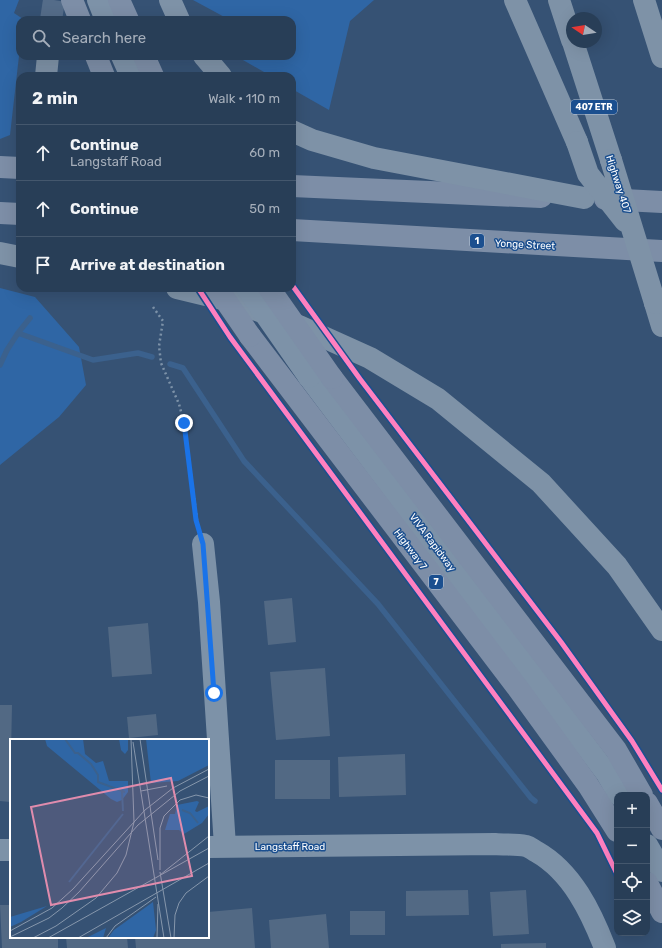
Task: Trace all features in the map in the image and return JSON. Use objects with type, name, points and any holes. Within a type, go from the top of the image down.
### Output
[{"type":"highway","points":[[170,0],[177,16]]},
{"type":"highway","points":[[515,0],[577,142],[588,174],[634,233]]},
{"type":"highway","name":"Highway 407","points":[[559,0],[566,22]]},
{"type":"highway","points":[[644,0],[662,57]]},
{"type":"highway","name":"Highway 407","points":[[574,48],[611,160],[662,326]]},
{"type":"highway","points":[[46,72],[48,60]]},
{"type":"highway","points":[[207,60],[218,72]]},
{"type":"highway","points":[[296,133],[312,140],[374,158],[584,198]]},
{"type":"highway","points":[[0,253],[16,256]]},
{"type":"highway","points":[[194,292],[235,302],[299,326],[370,358],[438,399],[541,483],[617,566],[662,630]]},
{"type":"main road","points":[[72,0],[78,16]]},
{"type":"main road","points":[[119,0],[126,16]]},
{"type":"main road","points":[[98,60],[102,72]]},
{"type":"main road","points":[[146,60],[151,72]]},
{"type":"main road","points":[[0,167],[16,168]]},
{"type":"main road","points":[[296,186],[662,202]]},
{"type":"main road","points":[[0,213],[16,214]]},
{"type":"main road","name":"Yonge Street","points":[[296,230],[662,251]]},
{"type":"main road","name":"Highway 7","points":[[220,292],[250,336],[430,575],[517,687],[588,785],[615,828]]},
{"type":"main road","points":[[272,292],[332,378],[616,750],[640,792]]},
{"type":"main road","points":[[650,808],[662,829]]},
{"type":"main road","points":[[650,889],[662,912]]},
{"type":"street","points":[[98,0],[104,16]]},
{"type":"street","points":[[124,60],[129,72]]},
{"type":"street","name":"VIVA Rapidway","points":[[250,292],[309,377],[607,774],[617,792]]},
{"type":"street","name":"Langstaff Road","points":[[203,544],[209,602],[216,846],[495,844],[527,846],[557,867],[572,884],[597,928],[605,948]]},
{"type":"street","points":[[650,850],[662,871]]},
{"type":"path","points":[[153,307],[163,321],[159,346],[161,363],[179,404],[184,423],[196,520],[203,544]]},
{"type":"shaded area","points":[[0,0],[19,0],[14,13],[18,16],[16,16],[16,60],[19,60],[10,135],[0,139]]},
{"type":"shaded area","points":[[193,0],[374,0],[350,21],[329,110],[296,91],[296,72],[264,72],[243,60],[296,60],[296,16],[223,16]]},
{"type":"shaded area","points":[[0,288],[35,297],[79,347],[86,385],[59,417],[0,465]]},
{"type":"building","points":[[292,598],[296,642],[268,645],[264,601]]},
{"type":"building","points":[[148,623],[152,674],[112,677],[108,627]]},
{"type":"building","points":[[325,668],[330,736],[276,740],[270,672]]},
{"type":"building","points":[[0,705],[12,705],[11,739],[10,739],[10,802],[0,801]]},
{"type":"building","points":[[156,714],[158,735],[129,738],[127,717]]},
{"type":"building","points":[[405,754],[406,795],[339,797],[338,757]]},
{"type":"building","points":[[275,760],[330,760],[330,799],[275,799]]},
{"type":"building","points":[[468,890],[469,915],[406,916],[406,891]]},
{"type":"building","points":[[526,890],[529,934],[493,936],[490,892]]},
{"type":"building","points":[[0,905],[10,905],[10,938],[58,938],[58,948],[2,948]]},
{"type":"building","points":[[252,908],[255,948],[136,948],[135,938],[209,938],[209,912]]},
{"type":"building","points":[[350,911],[385,911],[385,935],[350,935]]},
{"type":"building","points":[[326,914],[329,948],[271,948],[269,920]]},
{"type":"building","points":[[66,938],[127,938],[128,948],[67,948]]},
{"type":"building","points":[[546,943],[546,948],[501,948],[501,944]]},
{"type":"waterway","points":[[0,365],[7,350],[30,318]]},
{"type":"waterway","points":[[18,333],[93,360],[138,353],[152,357]]},
{"type":"waterway","points":[[170,364],[183,368],[244,461],[378,604],[531,798],[535,801]]},
{"type":"tunnel","points":[[52,16],[54,0]]},
{"type":"cycle path","points":[[296,291],[360,379],[561,642],[632,741],[662,790]]},
{"type":"cycle path","points":[[201,292],[230,337],[597,833],[614,868]]},
{"type":"route","points":[[184,423],[196,520],[203,544],[209,602],[214,693]]}]
